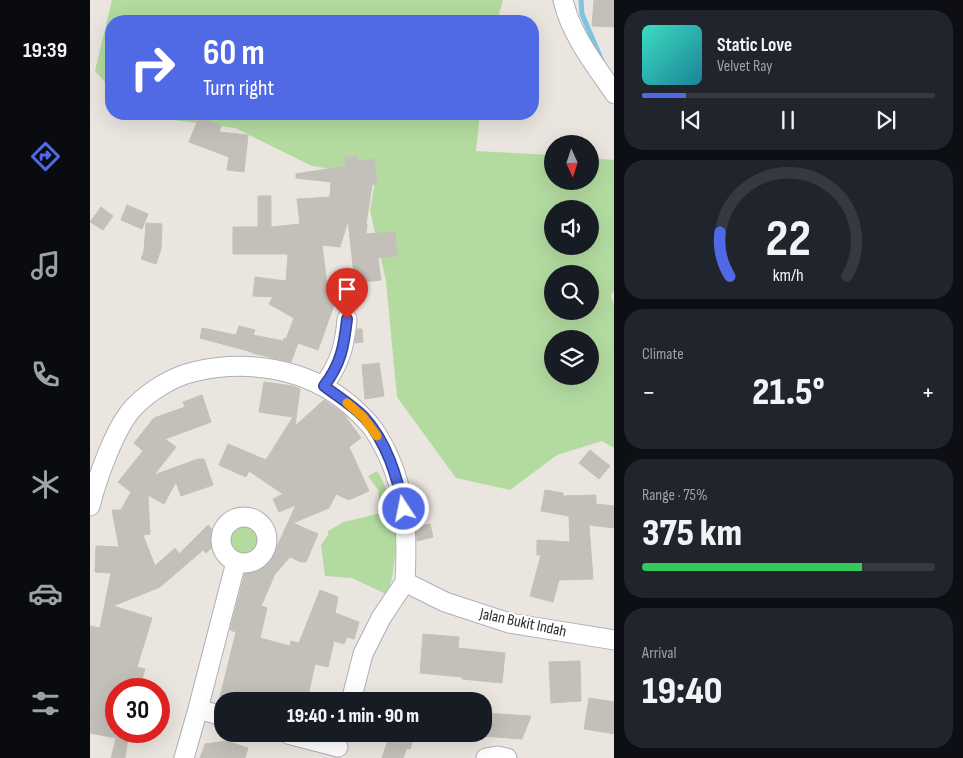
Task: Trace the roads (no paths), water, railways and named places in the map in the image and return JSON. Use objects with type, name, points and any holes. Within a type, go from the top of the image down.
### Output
[{"type":"street","points":[[564,0],[571,24],[579,40],[614,94]]},
{"type":"street","points":[[324,386],[334,372],[345,343],[347,319]]},
{"type":"street","points":[[90,506],[96,483],[110,449],[133,408],[149,394],[168,382],[191,372],[225,367],[254,367],[293,373],[324,386],[363,417],[374,430],[393,467],[399,486],[407,539],[405,582],[381,618],[363,654],[353,692]]},
{"type":"street","points":[[184,758],[236,562]]},
{"type":"street","name":"Jalan Bukit Indah","points":[[405,582],[444,602],[509,623],[614,640]]},
{"type":"street","points":[[198,709],[214,714]]},
{"type":"street","points":[[322,742],[339,746]]},
{"type":"street","points":[[486,758],[496,756],[507,758]]},
{"type":"waterway","points":[[581,0],[582,14],[602,61]]}]
